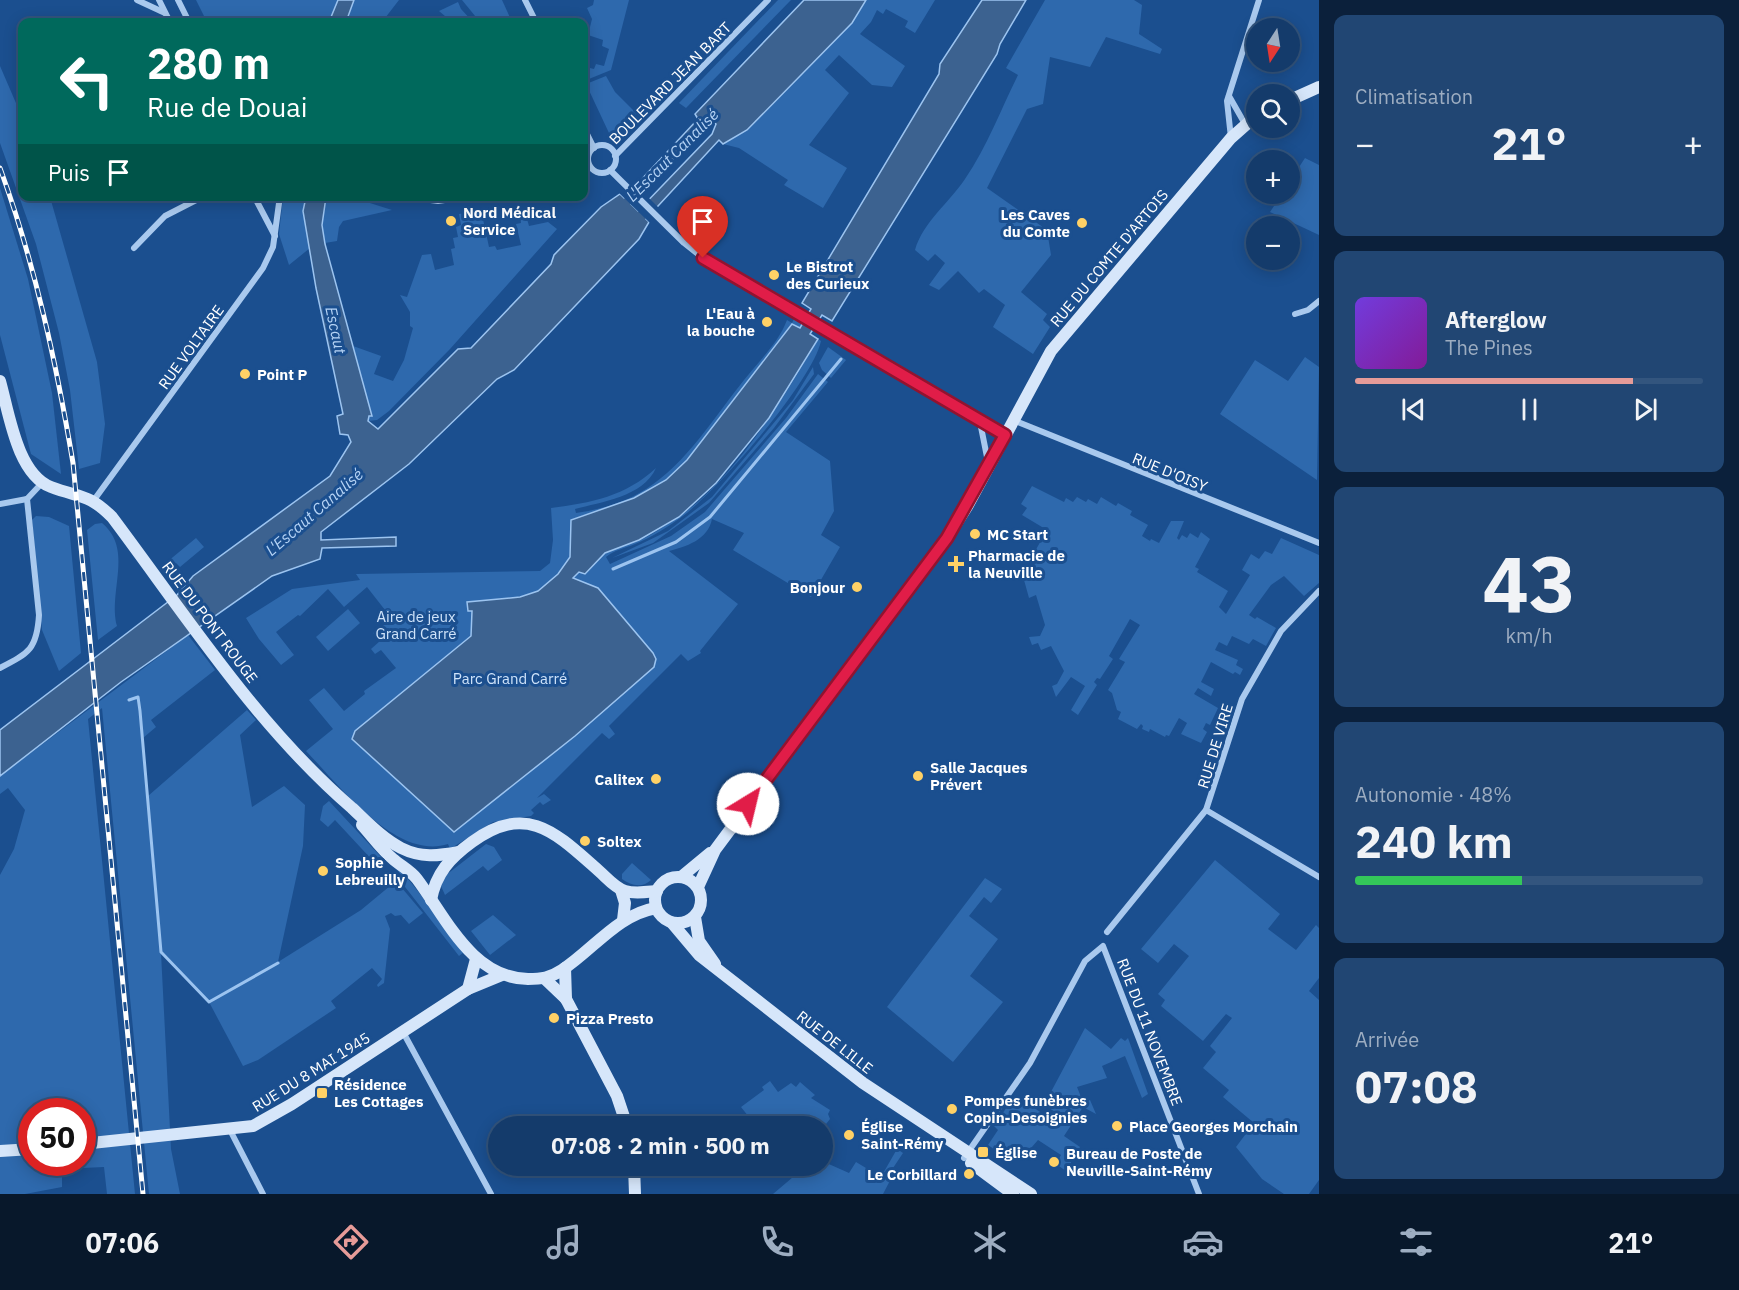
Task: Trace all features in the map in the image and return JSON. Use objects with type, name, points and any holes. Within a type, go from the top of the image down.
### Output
[{"type":"main road","points":[[1300,96],[1319,87]]},
{"type":"main road","name":"RUE DU COMTE D'ARTOIS","points":[[715,850],[947,538],[1051,351],[1064,333],[1245,124]]},
{"type":"main road","points":[[0,381],[25,463],[32,475],[42,483]]},
{"type":"main road","name":"RUE DU PONT ROUGE","points":[[42,483],[94,500],[112,517],[290,748],[343,800],[392,843],[403,849],[435,856],[459,852]]},
{"type":"main road","name":"RUE DU PONT ROUGE","points":[[343,800],[393,860],[416,878],[476,959]]},
{"type":"main road","points":[[431,900],[439,873],[459,852],[495,827],[514,823],[534,823],[558,837],[621,890],[625,903],[623,920]]},
{"type":"main road","points":[[681,877],[698,887],[702,899],[695,917],[685,922],[672,923],[662,917],[656,908],[657,891],[667,880],[681,877],[715,850]]},
{"type":"main road","points":[[698,887],[715,850]]},
{"type":"main road","points":[[621,890],[657,891]]},
{"type":"main road","points":[[468,990],[476,959],[502,975],[545,979],[565,968],[623,920],[643,910],[656,908]]},
{"type":"main road","name":"RUE DE LILLE","points":[[695,917],[699,941],[717,968]]},
{"type":"main road","name":"RUE DE LILLE","points":[[672,923],[699,955],[863,1083],[966,1155],[1013,1194]]},
{"type":"main road","points":[[565,968],[566,999]]},
{"type":"main road","name":"RUE DU 8 MAI 1945","points":[[96,1143],[253,1126],[274,1116],[468,990],[502,975]]},
{"type":"main road","points":[[545,979],[566,999],[617,1096],[624,1116]]},
{"type":"main road","points":[[0,1151],[18,1150]]},
{"type":"main road","name":"RUE DE LILLE","points":[[966,1155],[1031,1194]]},
{"type":"main road","points":[[634,1176],[635,1194]]},
{"type":"street","points":[[137,0],[165,13]]},
{"type":"street","points":[[159,0],[168,18]]},
{"type":"street","points":[[178,0],[187,18]]},
{"type":"street","points":[[525,0],[534,18]]},
{"type":"street","name":"BOULEVARD JEAN BART","points":[[615,156],[654,119],[768,0]]},
{"type":"street","points":[[1231,138],[1227,114],[1229,95],[1258,0]]},
{"type":"street","points":[[1229,95],[1245,124]]},
{"type":"street","points":[[588,136],[594,148]]},
{"type":"street","points":[[588,153],[594,148],[606,146],[615,156],[614,165],[610,170],[600,173],[588,169]]},
{"type":"street","points":[[610,170],[660,220],[703,258],[1005,435]]},
{"type":"street","points":[[134,248],[165,216],[194,201]]},
{"type":"street","points":[[257,201],[275,236]]},
{"type":"street","name":"RUE VOLTAIRE","points":[[94,500],[264,268],[275,236],[279,201]]},
{"type":"street","points":[[1295,314],[1308,310],[1319,301]]},
{"type":"street","name":"RUE D'OISY","points":[[1013,420],[1319,543]]},
{"type":"street","points":[[980,422],[988,466]]},
{"type":"street","points":[[0,504],[27,499],[42,483]]},
{"type":"street","points":[[0,668],[29,651],[38,632],[39,615],[27,499]]},
{"type":"street","name":"RUE DE VIRE","points":[[1107,932],[1206,810],[1228,747],[1233,720],[1245,694],[1281,631],[1319,591]]},
{"type":"street","points":[[1206,810],[1319,877]]},
{"type":"street","name":"RUE DU 11 NOVEMBRE","points":[[966,1155],[1030,1063],[1085,961],[1103,946],[1199,1194]]},
{"type":"street","points":[[403,1031],[491,1194]]},
{"type":"street","points":[[230,1130],[263,1194]]},
{"type":"green space","points":[[196,0],[399,0],[385,18],[304,16],[304,18],[205,18]]},
{"type":"green space","points":[[462,0],[502,0],[510,18],[477,18]]},
{"type":"green space","points":[[594,0],[629,0],[611,70],[588,79],[588,68],[594,69],[596,64],[604,66],[609,49],[602,46],[603,40],[588,35],[592,19],[587,8],[593,5]]},
{"type":"green space","points":[[778,0],[791,0],[686,108],[679,103]]},
{"type":"green space","points":[[866,0],[935,0],[915,33],[905,27],[908,21],[886,9],[883,14],[877,10],[871,22],[860,34],[905,66],[892,87],[872,85],[839,55],[825,70],[849,93],[809,145],[847,168],[823,208],[784,185],[788,180],[739,148],[723,144],[747,130],[852,23]]},
{"type":"green space","points":[[1045,0],[1134,0],[1142,5],[1139,34],[1162,49],[1160,54],[1106,37],[1090,67],[1050,57],[1043,104],[1027,109],[987,188],[1047,230],[1051,255],[1021,292],[1047,314],[1043,320],[1050,327],[1033,354],[993,327],[1005,305],[984,289],[979,293],[958,271],[939,290],[929,285],[945,263],[935,254],[928,261],[915,250],[924,230],[959,188],[987,141],[1018,75],[1006,68]]},
{"type":"green space","points":[[458,2],[469,18],[447,18],[439,11]]},
{"type":"green space","points":[[0,66],[18,108],[18,194],[0,143]]},
{"type":"green space","points":[[606,76],[615,92],[637,114],[617,134],[609,133],[588,88],[588,83]]},
{"type":"green space","points":[[1305,158],[1319,165],[1319,235],[1300,226],[1300,216],[1279,216],[1270,212],[1275,204],[1300,204],[1300,166]]},
{"type":"green space","points":[[0,188],[28,279],[52,393],[61,474],[31,454],[0,335]]},
{"type":"green space","points":[[21,201],[51,201],[97,362],[105,424],[100,463],[79,469],[70,390],[59,333],[36,244]]},
{"type":"green space","points":[[283,201],[305,201],[303,211],[310,248],[289,265],[279,234]]},
{"type":"green space","points":[[325,201],[364,201],[392,210],[343,221],[339,227],[337,241],[325,243],[322,225]]},
{"type":"green space","points":[[481,210],[489,247],[495,246],[497,250],[521,245],[516,224],[521,223],[520,213],[525,212],[529,226],[548,222],[557,229],[450,349],[389,411],[377,420],[368,421],[369,415],[353,346],[381,356],[374,374],[393,381],[404,360],[413,328],[410,326],[410,312],[400,295],[407,297],[422,255],[431,254],[435,270],[454,265],[451,249],[455,248],[453,238],[458,237],[456,227],[461,225],[459,214]]},
{"type":"green space","name":"Parc Grand Carré","points":[[794,319],[802,324],[800,328],[792,324],[687,460],[666,480],[634,498],[592,515],[582,515],[604,554],[655,532],[677,518],[718,483],[699,503],[672,524],[648,538],[606,557],[610,564],[671,536],[705,512],[786,418],[818,374],[828,382],[786,432],[830,461],[834,511],[821,535],[840,547],[811,597],[733,550],[744,533],[712,519],[710,526],[701,537],[689,545],[669,551],[738,604],[700,651],[701,653],[688,661],[681,654],[609,726],[615,734],[609,739],[602,733],[537,798],[544,794],[551,800],[543,805],[540,802],[531,810],[534,813],[531,816],[493,822],[450,849],[448,844],[428,846],[408,841],[389,831],[370,816],[306,751],[333,729],[309,700],[324,688],[344,711],[365,694],[364,691],[396,668],[381,650],[375,654],[371,649],[380,641],[373,633],[392,619],[367,587],[344,607],[328,589],[300,616],[298,615],[276,632],[294,655],[281,665],[259,639],[246,618],[292,589],[360,580],[356,574],[540,571],[550,563],[553,540],[551,508],[607,497],[645,478],[656,468],[642,486],[632,492],[609,501],[575,509],[576,513],[603,508],[638,494],[661,479],[699,439],[774,344],[787,320],[792,323]]},
{"type":"green space","name":"Parc Grand Carré","points":[[818,339],[821,341],[814,359],[801,382],[762,434],[718,483],[756,437]]},
{"type":"green space","points":[[828,347],[846,360],[831,378],[822,370],[819,363]]},
{"type":"green space","points":[[1305,357],[1319,367],[1317,480],[1220,414],[1255,360],[1288,381]]},
{"type":"green space","points":[[813,367],[814,374],[774,428],[709,503],[653,543],[612,558],[668,531],[712,497],[793,400]]},
{"type":"green space","points":[[1032,486],[1064,502],[1066,498],[1073,502],[1077,497],[1097,504],[1101,497],[1116,506],[1118,503],[1132,511],[1130,515],[1148,525],[1142,536],[1150,541],[1151,539],[1159,543],[1171,521],[1184,521],[1177,538],[1179,540],[1182,535],[1187,538],[1190,533],[1198,538],[1201,532],[1210,539],[1195,567],[1199,569],[1197,572],[1228,591],[1219,607],[1226,614],[1250,575],[1242,570],[1251,554],[1259,559],[1265,551],[1272,554],[1281,538],[1319,555],[1319,583],[1304,596],[1284,576],[1271,585],[1249,615],[1276,628],[1266,646],[1253,639],[1249,644],[1232,636],[1227,646],[1219,642],[1215,650],[1238,660],[1236,665],[1243,669],[1240,675],[1235,672],[1233,674],[1211,662],[1201,682],[1214,689],[1211,696],[1198,688],[1194,694],[1218,708],[1210,725],[1206,723],[1203,729],[1207,732],[1201,743],[1181,734],[1187,723],[1179,718],[1169,736],[1165,737],[1150,729],[1149,732],[1142,729],[1141,724],[1137,729],[1118,719],[1121,712],[1117,710],[1112,693],[1108,690],[1125,662],[1119,659],[1140,625],[1130,619],[1109,656],[1113,659],[1100,679],[1097,678],[1094,682],[1097,685],[1078,715],[1071,710],[1085,686],[1071,677],[1056,697],[1052,686],[1057,684],[1064,671],[1051,646],[1041,650],[1038,643],[1032,645],[1029,637],[1040,636],[1045,625],[1036,595],[1029,598],[1024,580],[1037,576],[1034,565],[1039,556],[1034,553],[1047,530],[1022,515],[1027,508],[1021,504]]},
{"type":"green space","points":[[36,516],[49,517],[69,526],[81,653],[59,671],[42,630],[32,520]]},
{"type":"green space","points":[[102,523],[117,546],[115,613],[117,626],[98,640],[87,530],[95,524]]},
{"type":"green space","points":[[196,538],[204,547],[180,567],[176,563],[171,567],[167,562]]},
{"type":"green space","points":[[348,609],[360,623],[328,651],[316,637]]},
{"type":"green space","points":[[188,635],[215,670],[151,720],[156,727],[143,738],[148,796],[247,710],[256,720],[240,735],[252,807],[284,786],[305,805],[303,846],[278,962],[361,910],[396,881],[423,913],[409,924],[401,915],[395,916],[391,913],[385,916],[390,929],[384,983],[378,987],[382,979],[372,968],[331,1001],[336,1008],[258,1060],[243,1066],[209,1002],[161,953],[171,1149],[180,1194],[149,1194],[102,708],[88,719],[135,1194],[107,1194],[104,1167],[96,1167],[96,1098],[18,1098],[18,1176],[62,1176],[62,1187],[25,1194],[0,1194],[0,875],[14,849],[25,810],[8,788],[0,794],[0,776]]},
{"type":"green space","points":[[329,801],[382,858],[383,865],[379,869],[367,871],[374,862],[335,820],[328,827],[320,820],[323,806]]},
{"type":"green space","points":[[486,844],[494,847],[502,860],[488,871],[483,866],[445,895],[441,886],[446,875]]},
{"type":"green space","points":[[1215,860],[1280,914],[1268,929],[1296,950],[1316,925],[1319,928],[1319,978],[1309,991],[1319,1000],[1319,1180],[1309,1194],[1284,1194],[1262,1179],[1236,1147],[1254,1123],[1223,1097],[1229,1090],[1203,1068],[1216,1052],[1210,1046],[1232,1018],[1226,1014],[1203,1041],[1161,1006],[1165,1000],[1158,994],[1189,956],[1174,944],[1158,963],[1141,949]]},
{"type":"green space","points":[[632,863],[651,880],[637,885],[622,879],[622,874]]},
{"type":"green space","points":[[396,865],[464,952],[459,956],[402,883],[402,876],[394,866]]},
{"type":"green space","points":[[985,878],[1002,889],[991,903],[984,897],[969,916],[998,939],[970,976],[1003,1002],[953,1062],[887,1007]]},
{"type":"green space","points":[[493,915],[516,935],[490,955],[471,931]]},
{"type":"green space","points":[[1085,1028],[1111,1049],[1121,1038],[1125,1041],[1128,1038],[1148,1094],[1142,1098],[1125,1056],[1102,1066],[1107,1078],[1077,1087],[1083,1102],[1090,1100],[1096,1114],[1083,1107],[1064,1136],[1080,1147],[1066,1171],[1056,1164],[1061,1155],[1038,1140],[1025,1155],[1019,1151],[1011,1161],[988,1145],[998,1130],[994,1126],[1015,1095],[1052,1120],[1057,1113],[1044,1105]]},
{"type":"green space","points":[[770,1081],[778,1092],[791,1083],[796,1087],[800,1082],[815,1095],[811,1098],[830,1110],[829,1116],[748,1116],[741,1107],[764,1090],[762,1087]]},
{"type":"green space","points":[[897,1149],[903,1153],[893,1168],[894,1173],[883,1194],[773,1194],[794,1176],[833,1176],[833,1166],[849,1173],[856,1162],[881,1177]]},
{"type":"water","points":[[338,0],[354,0],[347,18],[331,18]]},
{"type":"water","points":[[804,0],[866,0],[852,23],[747,130],[723,144],[719,140],[646,219],[649,222],[639,239],[514,370],[497,379],[409,464],[321,532],[321,540],[396,537],[396,546],[322,548],[320,559],[272,576],[121,682],[0,776],[0,730],[177,595],[193,576],[330,476],[351,442],[348,435],[340,434],[337,416],[343,414],[316,288],[303,211],[305,201],[325,201],[322,225],[325,244],[372,416],[369,416],[368,421],[378,429],[458,349],[471,348],[551,264],[554,255],[601,207],[620,194],[624,198],[698,119],[695,114]],"holes":[[[713,122],[716,124],[712,134],[638,211],[631,204],[704,126]]]},
{"type":"water","points":[[982,0],[1026,0],[1000,44],[997,54],[832,321],[822,315],[810,334],[818,339],[769,418],[716,483],[679,517],[639,540],[605,553],[585,574],[579,572],[573,578],[598,588],[653,653],[656,659],[654,667],[575,736],[454,832],[352,739],[355,731],[471,636],[472,611],[468,611],[467,602],[520,597],[538,591],[558,574],[570,557],[571,520],[634,498],[666,480],[687,460],[792,324],[800,328],[811,309],[802,303],[939,74],[940,64]]},
{"type":"pier","points":[[633,184],[644,194],[635,204],[637,207],[648,197],[659,208],[650,219],[651,224],[618,192],[624,194]]},
{"type":"waterway","points":[[613,569],[676,542],[710,517],[841,359]]},
{"type":"waterway","points":[[129,700],[138,697],[140,711],[161,952],[209,1002],[278,963]]},
{"type":"railway","points":[[0,168],[34,277],[73,463],[143,1194]]},
{"type":"place","name":"Nord Médical Service","points":[[451,221]]},
{"type":"place","name":"Les Caves du Comte","points":[[1082,223]]},
{"type":"place","name":"Le Bistrot des Curieux","points":[[774,275]]},
{"type":"place","name":"L'Eau à la bouche","points":[[767,322]]},
{"type":"place","name":"Point P","points":[[245,374]]},
{"type":"place","name":"MC Start","points":[[975,534]]},
{"type":"place","name":"Pharmacie de la Neuville","points":[[956,564]]},
{"type":"place","name":"Bonjour","points":[[857,587]]},
{"type":"place","name":"Salle Jacques Prévert","points":[[918,776]]},
{"type":"place","name":"Calitex","points":[[656,779]]},
{"type":"place","name":"Soltex","points":[[585,841]]},
{"type":"place","name":"Sophie Lebreuilly","points":[[323,871]]},
{"type":"place","name":"Pizza Presto","points":[[554,1018]]},
{"type":"place","name":"Résidence Les Cottages","points":[[322,1093]]},
{"type":"place","name":"Pompes funèbres Copin-Desoignies","points":[[952,1109]]},
{"type":"place","name":"Place Georges Morchain","points":[[1117,1126]]},
{"type":"place","name":"Église Saint-Rémy","points":[[849,1135]]},
{"type":"place","name":"Église","points":[[983,1152]]},
{"type":"place","name":"Bureau de Poste de Neuville-Saint-Rémy","points":[[1054,1162]]},
{"type":"place","name":"Le Corbillard","points":[[969,1174]]},
{"type":"route","points":[[703,258],[1005,435],[968,505],[947,538],[748,804]]},
{"type":"water label","name":"L'Escaut Canalisé","points":[[672,155]]},
{"type":"water label","name":"Escaut","points":[[336,330]]},
{"type":"water label","name":"L'Escaut Canalisé","points":[[314,512]]},
{"type":"park label","name":"Aire de jeux Grand Carré","points":[[416,624]]}]
